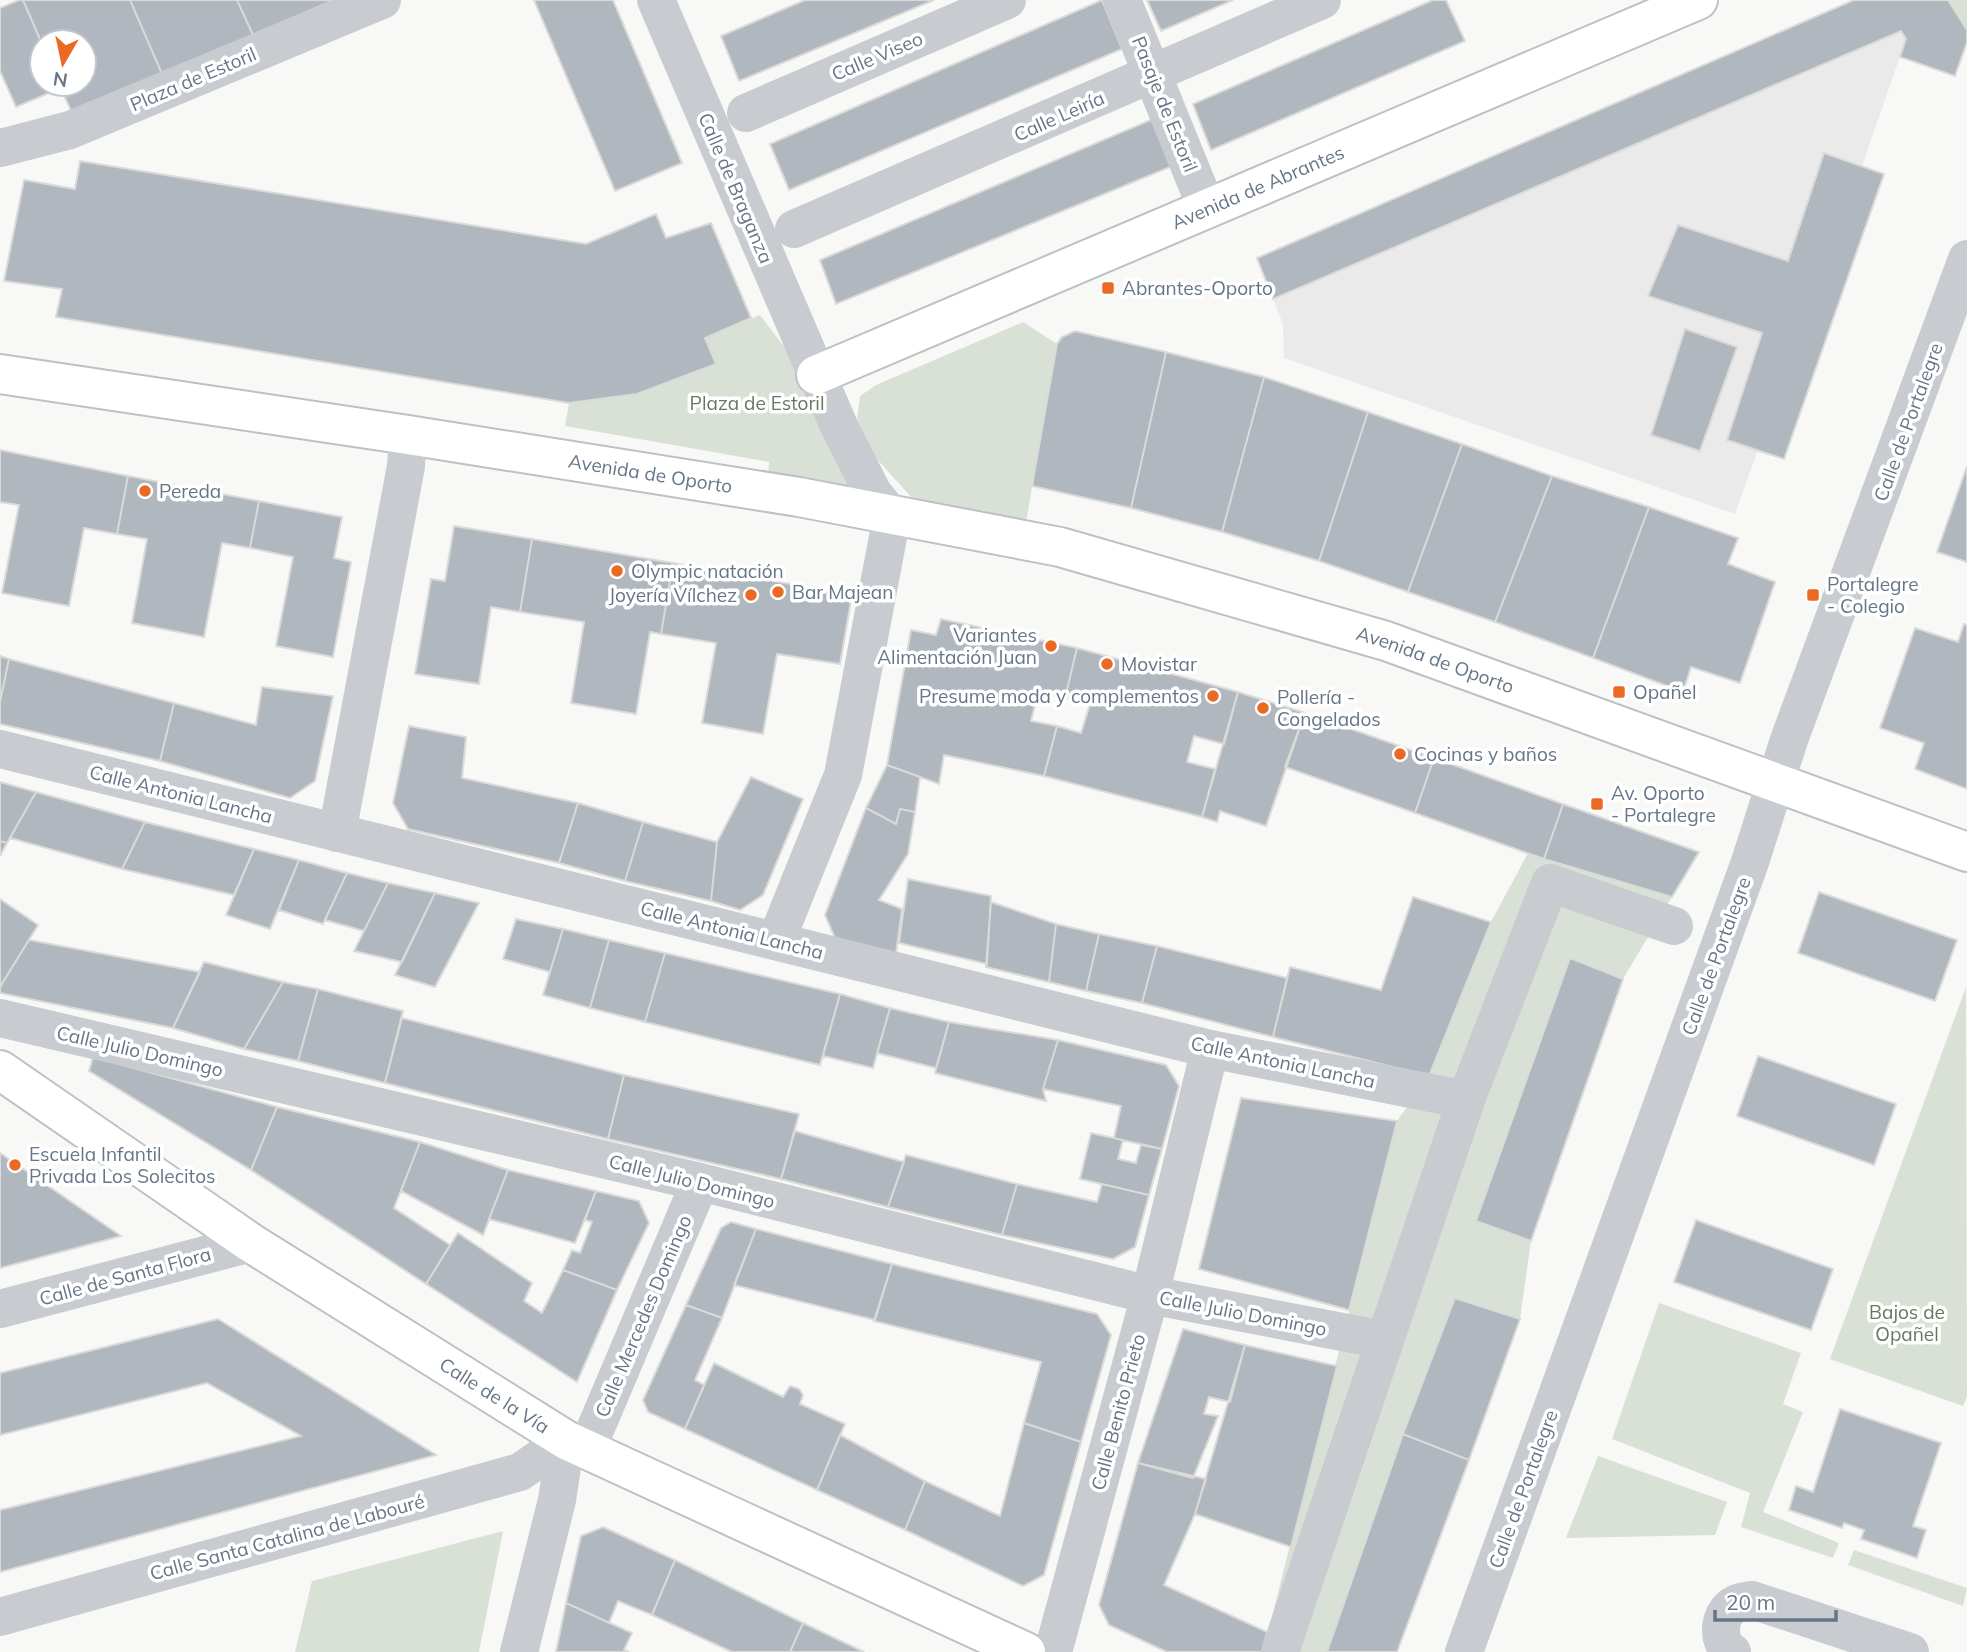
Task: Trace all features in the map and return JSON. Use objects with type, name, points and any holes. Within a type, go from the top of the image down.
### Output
[{"type":"main road","name":"Avenida de Abrantes","points":[[816,375],[1698,0]]},
{"type":"main road","name":"Avenida de Oporto","points":[[0,374],[799,497],[1060,547],[1386,641],[1967,852]]},
{"type":"main road","name":"Calle de la Vía","points":[[0,1070],[251,1243],[576,1445],[1026,1652]]},
{"type":"street","name":"Plaza de Estoril","points":[[0,148],[70,130],[382,0]]},
{"type":"street","name":"Calle de Braganza","points":[[656,0],[816,375]]},
{"type":"street","name":"Calle Viseo","points":[[746,113],[1007,0]]},
{"type":"street","name":"Pasaje de Estoril","points":[[1122,0],[1207,209]]},
{"type":"street","name":"Calle Leiría","points":[[794,229],[1322,0]]},
{"type":"street","name":"Calle de Portalegre","points":[[1464,1652],[1750,862],[1776,781],[1967,259]]},
{"type":"street","points":[[776,941],[843,775],[892,516],[873,494],[816,375]]},
{"type":"street","points":[[337,833],[406,466],[408,435]]},
{"type":"street","name":"Calle Antonia Lancha","points":[[0,748],[1210,1049],[1466,1100]]},
{"type":"street","points":[[1280,1652],[1466,1100],[1550,883],[1674,926]]},
{"type":"street","name":"Calle Julio Domingo","points":[[0,1018],[700,1182],[1150,1295],[1384,1340]]},
{"type":"street","name":"Calle Benito Prieto","points":[[1053,1652],[1150,1295],[1210,1049]]},
{"type":"street","name":"Calle Mercedes Domingo","points":[[519,1652],[557,1500],[576,1445],[700,1182]]},
{"type":"street","name":"Calle de Santa Flora","points":[[0,1309],[251,1243]]},
{"type":"street","name":"Calle Santa Catalina de Labouré","points":[[0,1616],[520,1472],[576,1445]]},
{"type":"street","points":[[1732,1652],[1727,1649],[1720,1631],[1722,1618],[1737,1603],[1752,1600],[1910,1652]]},
{"type":"shaded area","points":[[1901,31],[1906,39],[1862,166],[1884,174],[1784,459],[1757,452],[1735,514],[1284,358],[1283,324],[1273,299]]},
{"type":"green space","points":[[1943,0],[1967,0],[1967,31]]},
{"type":"green space","name":"Plaza de Estoril","points":[[760,315],[811,382],[853,488],[768,475],[769,462],[565,426],[569,403],[637,394],[716,364],[705,338]]},
{"type":"green space","points":[[1023,322],[1057,344],[1026,522],[912,498],[875,457],[857,419],[860,396],[876,385]]},
{"type":"green space","points":[[1528,853],[1672,897],[1623,979],[1570,958],[1477,1221],[1531,1241],[1520,1319],[1455,1299],[1403,1434],[1327,1652],[1263,1652],[1397,1121],[1429,1076],[1491,922]]},
{"type":"green space","name":"Bajos de Opañel","points":[[1966,987],[1967,1396],[1963,1406],[1830,1359]]},
{"type":"green space","points":[[1659,1303],[1801,1353],[1783,1404],[1803,1412],[1763,1512],[1839,1543],[1833,1558],[1741,1527],[1750,1493],[1612,1439]]},
{"type":"green space","points":[[1598,1456],[1727,1502],[1715,1535],[1566,1538]]},
{"type":"green space","points":[[503,1531],[479,1652],[295,1652],[312,1581]]},
{"type":"green space","points":[[1854,1550],[1967,1588],[1963,1606],[1848,1565]]},
{"type":"building","points":[[23,0],[35,28],[28,28],[28,98],[37,98],[16,107],[0,71],[0,8]]},
{"type":"building","points":[[23,0],[130,0],[162,74],[72,113],[65,98],[98,98],[98,28],[35,28]]},
{"type":"building","points":[[130,0],[237,0],[253,35],[162,74]]},
{"type":"building","points":[[237,0],[334,0],[253,35]]},
{"type":"building","points":[[534,0],[613,0],[682,163],[615,191]]},
{"type":"building","points":[[805,0],[934,0],[739,81],[721,36]]},
{"type":"building","points":[[1102,0],[1122,49],[789,190],[770,144]]},
{"type":"building","points":[[1147,0],[1233,0],[1161,31]]},
{"type":"building","points":[[1433,0],[1446,0],[1465,41],[1211,150],[1193,104]]},
{"type":"building","points":[[1854,0],[1948,0],[1967,30],[1967,42],[1955,76],[1900,57],[1906,39],[1901,31],[1273,299],[1257,258]]},
{"type":"building","points":[[1153,119],[1175,165],[836,304],[820,260]]},
{"type":"building","points":[[1824,153],[1884,174],[1784,459],[1727,440],[1762,333],[1648,296],[1678,225],[1788,261]]},
{"type":"building","points":[[80,161],[586,244],[656,214],[666,238],[711,223],[751,318],[705,338],[716,364],[637,394],[569,403],[56,317],[62,289],[4,281],[24,180],[75,189]]},
{"type":"building","points":[[1685,329],[1737,347],[1700,451],[1651,435]]},
{"type":"building","points":[[1075,331],[1166,352],[1131,508],[1032,486],[1057,344],[1062,337]]},
{"type":"building","points":[[1166,352],[1264,377],[1222,532],[1131,508]]},
{"type":"building","points":[[1264,377],[1368,412],[1319,561],[1222,532]]},
{"type":"building","points":[[1368,412],[1462,444],[1408,592],[1319,561]]},
{"type":"building","points":[[1462,444],[1552,476],[1495,622],[1408,592]]},
{"type":"building","points":[[0,450],[128,476],[117,534],[84,528],[69,606],[2,593],[19,505],[0,502]]},
{"type":"building","points":[[1967,466],[1967,562],[1937,552]]},
{"type":"building","points":[[128,476],[259,501],[250,548],[222,543],[204,637],[132,623],[147,539],[117,534]]},
{"type":"building","points":[[1552,476],[1649,507],[1593,658],[1495,622]]},
{"type":"building","points":[[259,501],[342,517],[334,558],[351,562],[333,657],[276,646],[293,557],[250,548]]},
{"type":"building","points":[[1649,507],[1738,538],[1728,564],[1775,582],[1740,683],[1691,667],[1683,692],[1593,658]]},
{"type":"building","points":[[454,526],[532,539],[520,612],[491,607],[479,684],[415,674],[431,579],[445,581]]},
{"type":"building","points":[[532,539],[673,563],[661,634],[650,632],[636,714],[571,703],[584,622],[520,612]]},
{"type":"building","points":[[673,563],[852,595],[840,664],[777,654],[763,734],[702,723],[716,643],[661,634]]},
{"type":"building","points":[[941,619],[1077,648],[1065,698],[1038,693],[1031,721],[1057,726],[1044,776],[944,755],[939,784],[887,765],[911,630],[936,635]]},
{"type":"building","points":[[1964,624],[1967,625],[1967,789],[1915,769],[1924,743],[1880,728],[1915,628],[1958,642]]},
{"type":"building","points":[[1077,648],[1238,692],[1224,744],[1194,736],[1187,762],[1215,769],[1202,817],[1044,776],[1057,726],[1081,733],[1090,704],[1065,698]]},
{"type":"building","points":[[0,656],[9,659],[0,702]]},
{"type":"building","points":[[9,659],[174,703],[160,761],[0,724],[0,702]]},
{"type":"building","points":[[262,687],[333,696],[315,781],[290,798],[160,761],[174,703],[256,725]]},
{"type":"building","points":[[1238,692],[1305,713],[1266,826],[1220,811],[1217,822],[1202,817]]},
{"type":"building","points":[[1305,713],[1434,758],[1415,813],[1285,767]]},
{"type":"building","points":[[409,726],[466,737],[462,778],[578,803],[559,863],[408,829],[393,803]]},
{"type":"building","points":[[1434,758],[1563,804],[1544,859],[1415,813]]},
{"type":"building","points":[[887,765],[920,777],[915,812],[900,809],[896,824],[866,808]]},
{"type":"building","points":[[751,777],[803,799],[763,895],[740,910],[711,901],[717,842]]},
{"type":"building","points":[[0,782],[36,792],[7,843],[0,841]]},
{"type":"building","points":[[36,792],[145,822],[122,869],[10,838]]},
{"type":"building","points":[[578,803],[643,822],[625,881],[559,863]]},
{"type":"building","points":[[1563,804],[1699,852],[1672,897],[1544,859]]},
{"type":"building","points":[[866,808],[896,824],[900,809],[915,812],[908,854],[879,900],[902,909],[896,954],[835,938],[825,915]]},
{"type":"building","points":[[145,822],[254,849],[234,895],[122,869]]},
{"type":"building","points":[[643,822],[717,842],[711,901],[625,881]]},
{"type":"building","points":[[0,841],[7,843],[0,856]]},
{"type":"building","points":[[254,849],[299,860],[270,929],[226,915]]},
{"type":"building","points":[[299,860],[347,873],[323,924],[279,910]]},
{"type":"building","points":[[347,873],[388,883],[364,931],[325,920]]},
{"type":"building","points":[[908,879],[991,896],[987,964],[899,943]]},
{"type":"building","points":[[388,883],[435,893],[402,962],[354,951]]},
{"type":"building","points":[[1819,892],[1957,940],[1935,1001],[1798,953]]},
{"type":"building","points":[[435,893],[479,903],[435,987],[395,975]]},
{"type":"building","points":[[1413,897],[1491,922],[1429,1076],[1273,1037],[1290,967],[1381,990]]},
{"type":"building","points":[[0,899],[38,925],[0,987]]},
{"type":"building","points":[[991,902],[1056,924],[1049,982],[986,967]]},
{"type":"building","points":[[516,919],[563,929],[550,972],[503,959]]},
{"type":"building","points":[[1056,924],[1099,934],[1086,991],[1049,982]]},
{"type":"building","points":[[563,929],[609,940],[590,1008],[543,995]]},
{"type":"building","points":[[1099,934],[1157,946],[1142,1003],[1086,991]]},
{"type":"building","points":[[29,940],[200,972],[173,1028],[0,993],[0,987]]},
{"type":"building","points":[[609,940],[665,953],[645,1022],[590,1008]]},
{"type":"building","points":[[1157,946],[1287,978],[1273,1037],[1142,1003]]},
{"type":"building","points":[[665,953],[840,994],[820,1065],[645,1022]]},
{"type":"building","points":[[1570,958],[1623,979],[1531,1241],[1476,1221]]},
{"type":"building","points":[[204,962],[283,982],[244,1049],[173,1028]]},
{"type":"building","points":[[283,982],[318,989],[298,1061],[244,1049]]},
{"type":"building","points":[[318,989],[403,1011],[385,1083],[298,1061]]},
{"type":"building","points":[[840,994],[890,1008],[873,1068],[823,1056]]},
{"type":"building","points":[[890,1008],[949,1022],[936,1068],[877,1053]]},
{"type":"building","points":[[402,1018],[624,1075],[608,1139],[385,1083]]},
{"type":"building","points":[[949,1022],[1058,1040],[1043,1089],[1046,1101],[935,1073]]},
{"type":"building","points":[[1058,1040],[1166,1065],[1179,1086],[1162,1149],[1114,1138],[1121,1106],[1043,1089]]},
{"type":"building","points":[[1758,1056],[1896,1104],[1874,1165],[1737,1116]]},
{"type":"building","points":[[93,1057],[277,1107],[251,1170],[89,1071]]},
{"type":"building","points":[[624,1075],[799,1114],[781,1179],[608,1139]]},
{"type":"building","points":[[1241,1098],[1397,1121],[1349,1310],[1199,1269]]},
{"type":"building","points":[[277,1107],[420,1142],[394,1208],[450,1245],[426,1284],[251,1170]]},
{"type":"building","points":[[795,1131],[904,1162],[888,1207],[781,1179]]},
{"type":"building","points":[[1091,1133],[1123,1140],[1118,1159],[1136,1163],[1141,1145],[1162,1149],[1149,1195],[1080,1179]]},
{"type":"building","points":[[420,1142],[508,1170],[483,1235],[401,1191]]},
{"type":"building","points":[[0,1153],[121,1236],[0,1268]]},
{"type":"building","points":[[906,1155],[1017,1184],[1002,1235],[888,1207]]},
{"type":"building","points":[[508,1170],[596,1191],[575,1243],[489,1219]]},
{"type":"building","points":[[1017,1184],[1097,1202],[1102,1184],[1149,1195],[1135,1247],[1113,1259],[1002,1235]]},
{"type":"building","points":[[596,1191],[639,1201],[649,1223],[617,1290],[563,1270],[572,1250],[580,1253],[592,1222],[585,1220]]},
{"type":"building","points":[[1696,1220],[1833,1269],[1811,1330],[1674,1282]]},
{"type":"building","points":[[731,1222],[756,1229],[722,1318],[686,1305],[721,1228]]},
{"type":"building","points":[[756,1229],[892,1264],[875,1320],[734,1285]]},
{"type":"building","points":[[458,1233],[532,1283],[524,1301],[542,1313],[563,1270],[617,1290],[577,1382],[426,1284]]},
{"type":"building","points":[[892,1264],[1097,1314],[1111,1335],[1081,1442],[1024,1423],[1041,1362],[874,1321]]},
{"type":"building","points":[[1455,1298],[1520,1319],[1469,1460],[1403,1434]]},
{"type":"building","points":[[686,1305],[722,1318],[695,1380],[704,1385],[685,1429],[648,1412],[643,1400]]},
{"type":"building","points":[[218,1319],[436,1455],[0,1572],[0,1510],[301,1436],[207,1383],[0,1435],[0,1373]]},
{"type":"building","points":[[1183,1329],[1245,1345],[1230,1402],[1209,1397],[1204,1414],[1218,1416],[1193,1478],[1138,1463]]},
{"type":"building","points":[[1245,1345],[1337,1366],[1291,1547],[1195,1514]]},
{"type":"building","points":[[714,1363],[783,1397],[790,1386],[799,1389],[803,1395],[800,1404],[845,1424],[817,1490],[685,1429]]},
{"type":"building","points":[[1840,1409],[1941,1443],[1913,1526],[1926,1530],[1917,1558],[1861,1539],[1864,1530],[1844,1523],[1842,1528],[1789,1510],[1796,1486],[1813,1492]]},
{"type":"building","points":[[1024,1423],[1081,1442],[1044,1575],[1023,1586],[905,1530],[925,1481],[1000,1516]]},
{"type":"building","points":[[1403,1434],[1469,1460],[1397,1652],[1327,1652]]},
{"type":"building","points":[[840,1435],[925,1481],[905,1530],[817,1490]]},
{"type":"building","points":[[1138,1463],[1206,1479],[1195,1514],[1164,1585],[1267,1632],[1262,1652],[1167,1652],[1109,1625],[1099,1605]]},
{"type":"building","points":[[603,1527],[675,1560],[652,1615],[618,1601],[609,1623],[566,1603],[581,1536]]},
{"type":"building","points":[[675,1560],[803,1623],[790,1652],[732,1652],[652,1615]]},
{"type":"building","points":[[566,1603],[632,1633],[624,1650],[629,1652],[556,1652]]},
{"type":"building","points":[[803,1623],[864,1652],[790,1652]]},
{"type":"place","name":"Abrantes-Oporto","points":[[1108,288]]},
{"type":"place","name":"Pereda","points":[[145,491]]},
{"type":"place","name":"Olympic natación","points":[[617,571]]},
{"type":"place","name":"Bar Majean","points":[[778,592]]},
{"type":"place","name":"Joyería Vílchez","points":[[751,595]]},
{"type":"place","name":"Portalegre - Colegio","points":[[1813,595]]},
{"type":"place","name":"Variantes Alimentación Juan","points":[[1051,646]]},
{"type":"place","name":"Movistar","points":[[1107,664]]},
{"type":"place","name":"Opañel","points":[[1619,692]]},
{"type":"place","name":"Presume moda y complementos","points":[[1213,696]]},
{"type":"place","name":"Pollería - Congelados","points":[[1263,708]]},
{"type":"place","name":"Cocinas y baños","points":[[1400,754]]},
{"type":"place","name":"Av. Oporto - Portalegre","points":[[1597,804]]},
{"type":"place","name":"Escuela Infantil Privada Los Solecitos","points":[[15,1165]]}]
